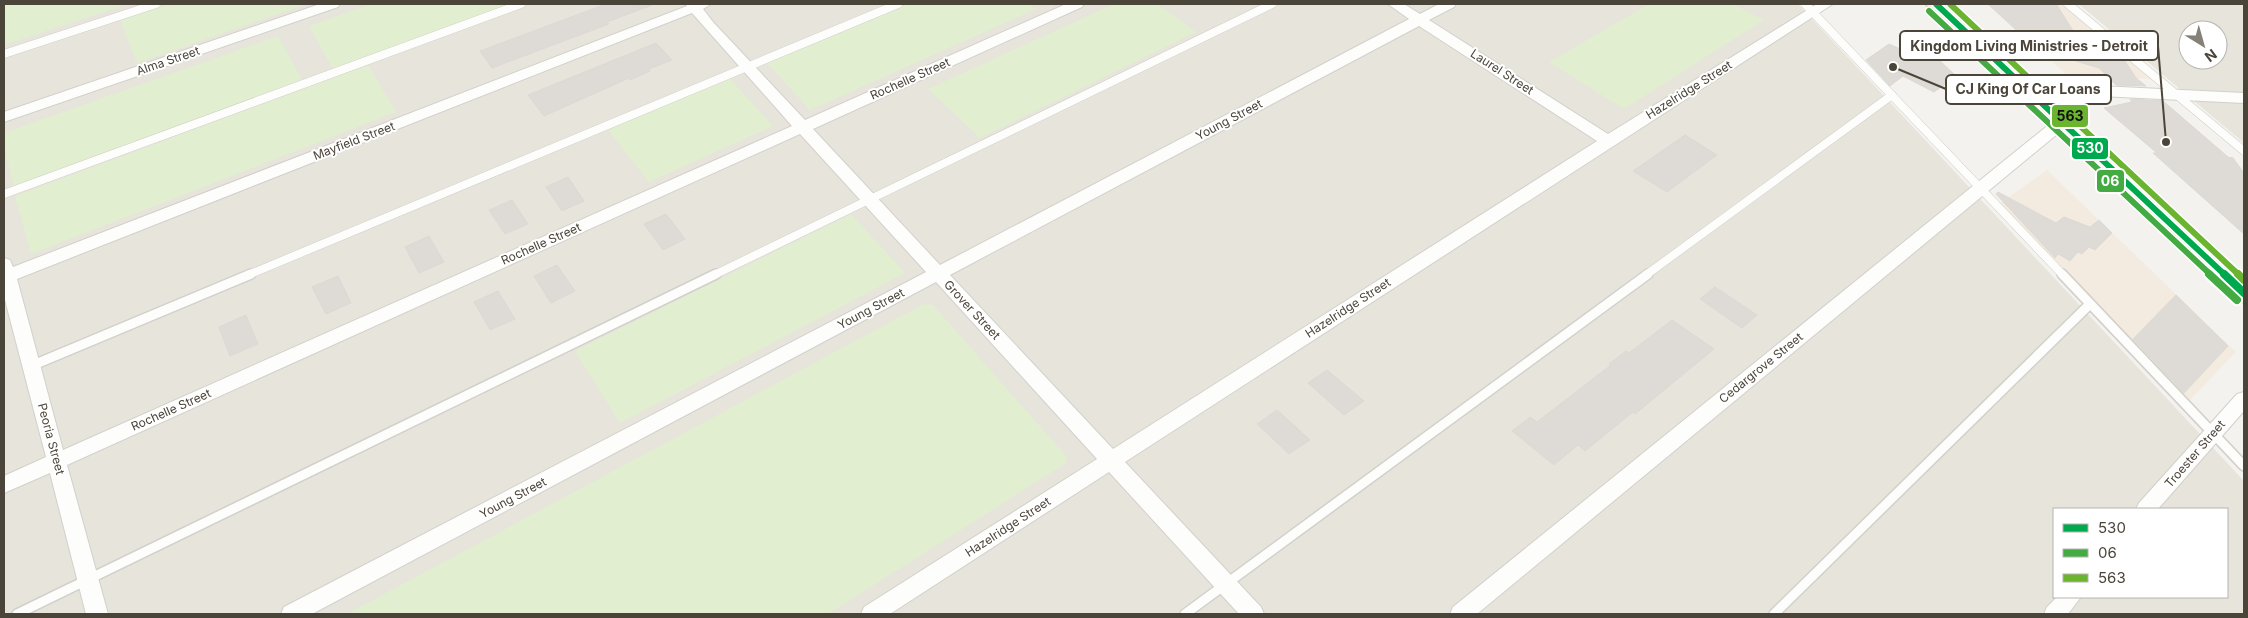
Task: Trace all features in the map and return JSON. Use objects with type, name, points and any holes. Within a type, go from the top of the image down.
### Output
[{"type":"main road","points":[[1936,4],[2244,293]]},
{"type":"street","name":"Alma Street","points":[[4,117],[333,4]]},
{"type":"street","name":"Rochelle Street","points":[[4,485],[1078,4]]},
{"type":"street","name":"Laurel Street","points":[[1395,4],[1608,141]]},
{"type":"street","name":"Young Street","points":[[292,614],[1449,4]]},
{"type":"street","name":"Grover Street","points":[[697,5],[748,67],[1253,614]]},
{"type":"street","name":"Mayfield Street","points":[[5,272],[697,5]]},
{"type":"street","name":"Hazelridge Street","points":[[872,614],[1815,7]]},
{"type":"street","points":[[2035,96],[2079,90],[2244,98]]},
{"type":"street","name":"Cedargrove Street","points":[[1461,614],[2062,122]]},
{"type":"street","name":"Peoria Street","points":[[5,272],[97,614]]},
{"type":"street","name":"Troester Street","points":[[2147,508],[2244,399]]},
{"type":"street","points":[[2055,614],[2069,598]]},
{"type":"lane","points":[[4,54],[156,4]]},
{"type":"lane","points":[[4,194],[521,4]]},
{"type":"lane","points":[[31,366],[898,4]]},
{"type":"lane","points":[[17,614],[1272,4]]},
{"type":"lane","points":[[2068,4],[2244,151]]},
{"type":"lane","points":[[1815,7],[1892,95],[2244,466]]},
{"type":"lane","points":[[1185,614],[1892,95]]},
{"type":"lane","points":[[1774,614],[2090,304]]},
{"type":"shaded area","points":[[4,4],[1798,4],[2244,481],[2244,614],[4,614]]},
{"type":"shaded area","points":[[1987,4],[2063,4],[2153,79],[2068,76]]},
{"type":"shaded area","points":[[2079,4],[2244,4],[2244,143]]},
{"type":"shaded area","points":[[2047,170],[2236,352],[2188,402],[1999,204]]},
{"type":"green space","points":[[4,4],[128,4],[4,45]]},
{"type":"green space","points":[[170,4],[307,4],[137,63],[120,20]]},
{"type":"green space","points":[[372,4],[511,4],[333,69],[309,26]]},
{"type":"green space","points":[[908,4],[1030,4],[1036,9],[810,110],[767,63]]},
{"type":"green space","points":[[1114,4],[1157,4],[1196,32],[980,138],[928,89]]},
{"type":"green space","points":[[1649,4],[1733,4],[1764,20],[1624,109],[1549,62]]},
{"type":"green space","points":[[278,36],[302,80],[14,186],[4,148],[4,133]]},
{"type":"green space","points":[[368,65],[396,112],[31,254],[15,196]]},
{"type":"green space","points":[[729,78],[773,126],[649,182],[608,130]]},
{"type":"green space","points":[[851,214],[905,273],[620,423],[575,351]]},
{"type":"green space","points":[[924,304],[933,305],[1067,457],[1066,463],[828,614],[347,614]]},
{"type":"building","points":[[606,4],[652,5],[607,22],[609,24],[492,68],[480,51]]},
{"type":"building","points":[[1988,4],[2056,4],[2079,40],[2096,55],[2121,55],[2136,78],[2146,86],[2116,85],[2099,68],[2069,59],[2063,52],[2039,51]]},
{"type":"building","points":[[656,43],[672,60],[544,116],[528,95]]},
{"type":"building","points":[[1921,43],[1956,76],[1934,92],[1903,76],[1890,86],[1866,60],[1889,44],[1907,52]]},
{"type":"building","points":[[2130,99],[2163,101],[2228,157],[2233,158],[2244,173],[2244,234],[2153,153],[2157,153],[2104,108],[2132,102]]},
{"type":"building","points":[[1685,135],[1717,155],[1667,192],[1633,171]]},
{"type":"building","points":[[568,177],[584,201],[562,211],[546,187]]},
{"type":"building","points":[[1998,192],[2056,223],[2064,217],[2090,227],[2099,220],[2112,233],[2095,250],[2089,247],[2082,254],[2078,252],[2070,261],[2058,254],[2055,258],[1996,194]]},
{"type":"building","points":[[512,200],[528,224],[505,234],[489,210]]},
{"type":"building","points":[[666,214],[685,239],[663,250],[644,224]]},
{"type":"building","points":[[429,236],[444,262],[419,273],[405,247]]},
{"type":"building","points":[[557,265],[575,291],[551,303],[534,276]]},
{"type":"building","points":[[338,276],[351,303],[326,314],[312,287]]},
{"type":"building","points":[[1715,287],[1757,315],[1742,328],[1700,299]]},
{"type":"building","points":[[498,291],[515,319],[490,330],[474,302]]},
{"type":"building","points":[[2176,295],[2228,346],[2184,393],[2133,339]]},
{"type":"building","points":[[246,315],[258,344],[230,356],[219,327]]},
{"type":"building","points":[[1672,320],[1714,349],[1635,414],[1633,412],[1585,451],[1578,445],[1554,465],[1512,431],[1530,417],[1537,422],[1611,365],[1609,364],[1626,351],[1629,353]]},
{"type":"building","points":[[1327,370],[1364,401],[1344,415],[1308,383]]},
{"type":"building","points":[[1277,410],[1310,440],[1289,454],[1257,424]]},
{"type":"transit line","name":"530","points":[[1936,4],[2244,293]]},
{"type":"transit line","name":"563","points":[[1950,4],[2244,280]]},
{"type":"transit line","name":"06","points":[[1929,11],[2237,300]]},
{"type":"place","name":"CJ King Of Car Loans","points":[[1893,67]]},
{"type":"place","name":"Kingdom Living Ministries - Detroit","points":[[2166,142]]}]
